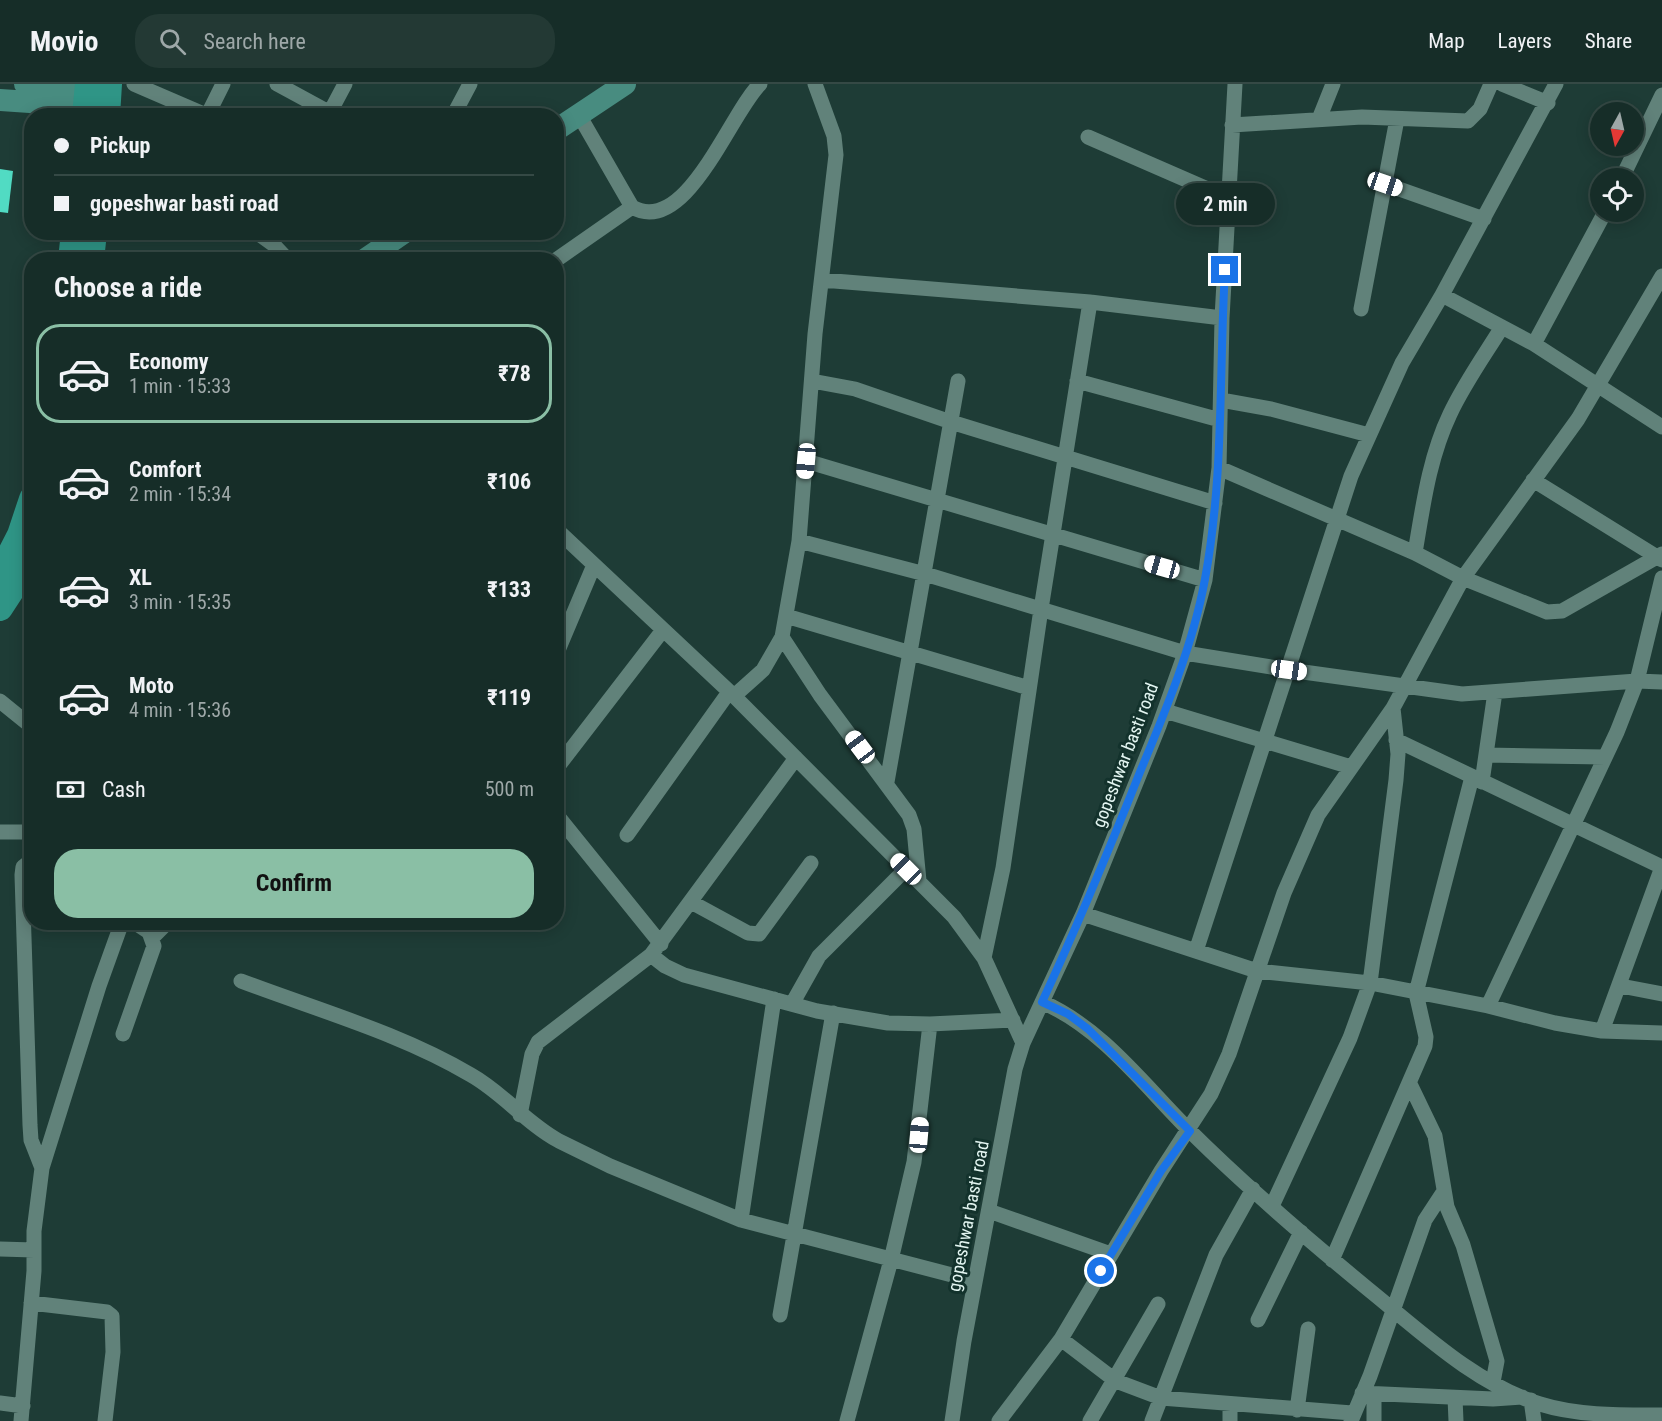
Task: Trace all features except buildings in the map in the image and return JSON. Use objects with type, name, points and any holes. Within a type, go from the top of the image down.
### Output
[{"type":"main road","points":[[0,608],[24,523]]},
{"type":"street","points":[[25,84],[98,99]]},
{"type":"street","points":[[134,84],[191,108]]},
{"type":"street","points":[[211,108],[223,84]]},
{"type":"street","points":[[277,84],[321,108]]},
{"type":"street","points":[[335,108],[345,84]]},
{"type":"street","points":[[457,108],[470,84]]},
{"type":"street","points":[[579,115],[632,207],[649,213],[659,211],[691,189],[745,102],[760,84]]},
{"type":"street","points":[[627,835],[731,694],[763,670],[782,637],[799,541],[812,381],[836,154],[834,136],[815,84]]},
{"type":"street","name":"gopeshwar basti road","points":[[952,1421],[975,1281],[1015,1069],[1023,1043],[1083,914],[1165,711],[1185,653],[1205,580],[1219,468],[1222,318],[1235,84]]},
{"type":"street","points":[[1319,119],[1333,84]]},
{"type":"street","points":[[1232,125],[1319,119],[1468,121],[1480,109],[1491,84]]},
{"type":"street","points":[[1502,84],[1548,103]]},
{"type":"street","points":[[1196,951],[1289,670],[1336,518],[1369,435],[1401,363],[1442,295],[1548,103],[1556,84]]},
{"type":"street","points":[[564,125],[622,85]]},
{"type":"street","points":[[1627,168],[1662,95]]},
{"type":"street","points":[[0,100],[98,99]]},
{"type":"street","points":[[1361,309],[1397,119]]},
{"type":"street","points":[[1088,137],[1228,198]]},
{"type":"street","points":[[1385,184],[1484,219]]},
{"type":"street","points":[[564,254],[632,207]]},
{"type":"street","points":[[1534,344],[1600,222]]},
{"type":"street","points":[[267,240],[281,252]]},
{"type":"street","points":[[376,252],[393,240]]},
{"type":"street","points":[[999,1421],[1061,1339],[1161,1171],[1190,1131],[1211,1094],[1229,1054],[1301,850],[1318,815],[1393,708],[1462,578],[1598,388],[1662,276]]},
{"type":"street","points":[[822,280],[1090,302],[1222,318]]},
{"type":"street","points":[[1442,295],[1534,344],[1598,388],[1662,427]]},
{"type":"street","points":[[984,958],[1003,868],[1090,302]]},
{"type":"street","points":[[1415,553],[1431,469],[1439,442],[1460,395],[1502,327]]},
{"type":"street","points":[[812,381],[855,389],[951,422],[1215,503]]},
{"type":"street","points":[[887,782],[958,381]]},
{"type":"street","points":[[1077,381],[1220,420]]},
{"type":"street","points":[[1221,400],[1270,409],[1369,435]]},
{"type":"street","points":[[806,461],[937,502],[1205,580]]},
{"type":"street","points":[[1219,468],[1415,553],[1462,578],[1538,610],[1555,613],[1660,557]]},
{"type":"street","points":[[1533,480],[1660,557]]},
{"type":"street","points":[[564,537],[731,694],[954,917],[984,958],[1023,1043]]},
{"type":"street","points":[[799,541],[925,574],[1185,653],[1289,670],[1462,694],[1637,681],[1662,682]]},
{"type":"street","points":[[564,636],[594,565]]},
{"type":"street","points":[[1488,1006],[1605,757],[1637,681],[1662,578]]},
{"type":"street","points":[[786,616],[1029,688]]},
{"type":"street","points":[[564,759],[663,630]]},
{"type":"street","points":[[782,637],[820,695],[909,814],[915,829],[919,881]]},
{"type":"street","points":[[1332,1260],[1410,1084],[1426,1037],[1416,993],[1477,779],[1486,755],[1495,692]]},
{"type":"street","points":[[0,701],[24,720]]},
{"type":"street","points":[[1272,1206],[1350,1038],[1370,983],[1396,780],[1393,708]]},
{"type":"street","points":[[1165,711],[1351,767]]},
{"type":"street","points":[[1396,741],[1446,762],[1662,867],[1621,986],[1602,1031]]},
{"type":"street","points":[[1486,755],[1605,757]]},
{"type":"street","points":[[519,1115],[532,1054],[538,1042],[656,950],[796,758]]},
{"type":"street","points":[[564,825],[674,971],[792,1004],[888,1023],[930,1024],[1012,1020]]},
{"type":"street","points":[[0,832],[24,832]]},
{"type":"street","points":[[691,902],[748,933],[759,934],[811,863]]},
{"type":"street","points":[[24,866],[22,875],[30,1125],[31,1140],[42,1168]]},
{"type":"street","points":[[792,1004],[819,956],[906,869]]},
{"type":"street","points":[[1083,914],[1257,971],[1370,983],[1602,1031],[1662,1033]]},
{"type":"street","points":[[0,1403],[22,1413],[42,1168],[99,986],[119,930]]},
{"type":"street","points":[[144,930],[153,938]]},
{"type":"street","points":[[123,1034],[153,953],[153,938],[160,930]]},
{"type":"street","points":[[241,981],[394,1038],[470,1074],[494,1090],[519,1115],[559,1142],[610,1166],[741,1220],[975,1281]]},
{"type":"street","points":[[1621,986],[1662,994]]},
{"type":"street","points":[[741,1220],[774,999]]},
{"type":"street","points":[[1042,1002],[1068,1014],[1088,1029],[1190,1131],[1332,1260],[1453,1357],[1493,1382],[1527,1399],[1559,1408],[1630,1415],[1662,1415]]},
{"type":"street","points":[[780,1315],[833,1013]]},
{"type":"street","points":[[848,1421],[891,1260],[919,1135],[930,1024]]},
{"type":"street","points":[[1410,1084],[1435,1136],[1444,1191],[1463,1245],[1497,1361],[1493,1382]]},
{"type":"street","points":[[1152,1421],[1212,1264],[1253,1189]]},
{"type":"street","points":[[1061,1339],[1116,1381],[1161,1398],[1230,1404],[1258,1414],[1297,1410],[1320,1416],[1352,1417],[1368,1394],[1393,1309],[1425,1220],[1444,1191]]},
{"type":"street","points":[[988,1211],[1111,1254]]},
{"type":"street","points":[[1258,1320],[1301,1232]]},
{"type":"street","points":[[0,1249],[34,1250]]},
{"type":"street","points":[[32,1303],[108,1312],[112,1316],[112,1352],[105,1421]]},
{"type":"street","points":[[1090,1421],[1116,1381],[1158,1304]]},
{"type":"street","points":[[1297,1410],[1308,1329]]},
{"type":"street","points":[[1368,1394],[1527,1399]]},
{"type":"street","points":[[1368,1394],[1374,1421]]},
{"type":"street","points":[[1455,1398],[1456,1421]]},
{"type":"street","points":[[1527,1399],[1534,1421]]},
{"type":"street","points":[[1230,1404],[1230,1421]]},
{"type":"route","points":[[1101,1271],[1161,1171],[1190,1131],[1088,1029],[1068,1014],[1042,1002],[1083,914],[1159,726],[1185,653],[1205,580],[1219,468],[1225,270]]}]
